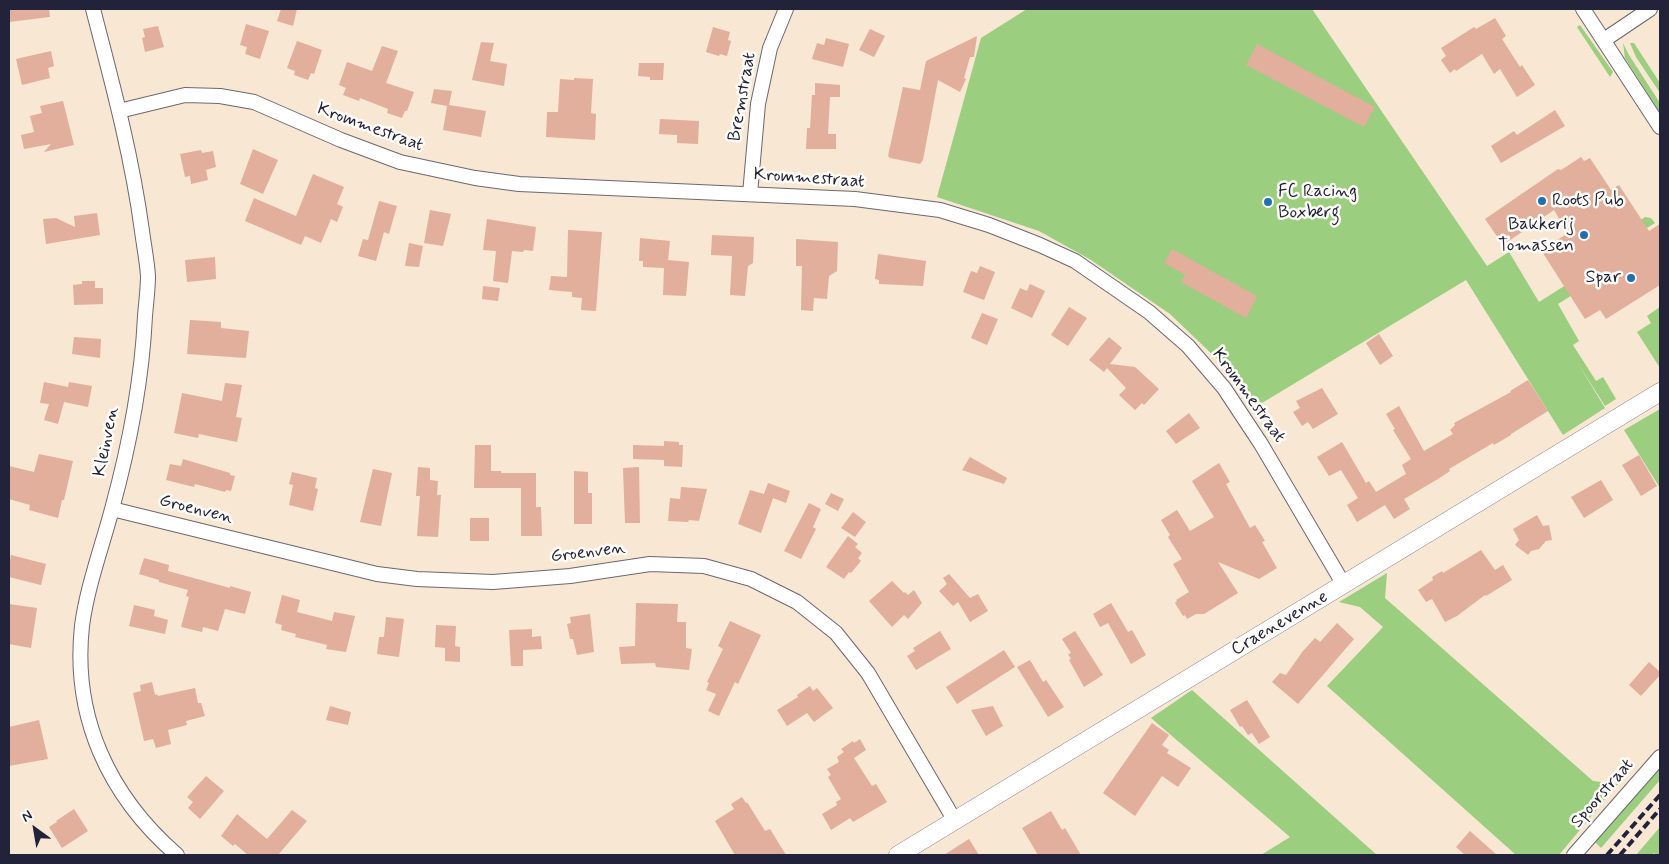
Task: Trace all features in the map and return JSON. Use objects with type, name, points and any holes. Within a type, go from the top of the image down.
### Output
[{"type":"street","name":"Kleinven","points":[[93,9],[119,111],[137,195],[148,276],[143,354],[126,452],[87,599],[82,625],[82,685],[89,726],[105,766],[129,804],[161,841],[177,855]]},
{"type":"street","name":"Bremstraat","points":[[750,194],[758,104],[770,48],[786,9]]},
{"type":"street","points":[[1583,9],[1660,127]]},
{"type":"street","points":[[1604,40],[1650,9]]},
{"type":"street","name":"Krommestraat","points":[[119,111],[186,95],[220,96],[254,102],[340,140],[400,162],[475,178],[518,184],[856,199],[940,210],[989,225],[1075,261],[1149,312],[1188,346],[1224,388],[1261,444],[1344,585]]},
{"type":"street","name":"Craenevenne","points":[[898,855],[1660,392]]},
{"type":"street","name":"Groenven","points":[[112,509],[377,574],[418,579],[493,582],[570,576],[650,564],[704,566],[751,579],[797,602],[836,633],[868,673],[955,821]]},
{"type":"street","name":"Spoorstraat","points":[[1574,855],[1604,812],[1660,757]]},
{"type":"green space","points":[[1027,9],[1312,9],[1487,266],[1509,252],[1539,302],[1596,266],[1611,240],[1645,217],[1651,218],[1655,223],[1629,239],[1612,270],[1558,304],[1579,341],[1573,345],[1596,381],[1603,377],[1616,399],[1605,406],[1577,362],[1605,408],[1563,435],[1466,280],[1257,406],[1217,359],[1170,314],[1091,260],[1039,231],[937,197],[981,38]]},
{"type":"green space","points":[[1580,25],[1613,72],[1610,77],[1577,27]]},
{"type":"green space","points":[[1623,43],[1660,103],[1660,113],[1625,58]]},
{"type":"green space","points":[[1630,43],[1634,43],[1660,83],[1660,93],[1636,57]]},
{"type":"green space","points":[[1660,307],[1660,368],[1637,332],[1651,323],[1647,316]]},
{"type":"green space","points":[[1660,409],[1660,488],[1624,430]]},
{"type":"green space","points":[[1387,573],[1385,598],[1593,781],[1618,784],[1559,855],[1516,855],[1327,686],[1383,627],[1360,607],[1339,602]]},
{"type":"green space","points":[[1192,690],[1377,855],[1261,855],[1290,837],[1151,718]]},
{"type":"green space","points":[[1660,763],[1660,780],[1601,848],[1593,840]]},
{"type":"green space","points":[[1660,827],[1660,855],[1654,853],[1651,855],[1636,855]]},
{"type":"building","points":[[9,9],[49,9],[50,17],[9,22]]},
{"type":"building","points":[[281,9],[297,9],[293,26],[277,21]]},
{"type":"building","points":[[1495,18],[1506,36],[1502,39],[1520,67],[1522,65],[1535,85],[1517,97],[1500,69],[1494,74],[1482,54],[1450,73],[1441,60],[1446,56],[1441,48],[1474,27],[1476,29]]},
{"type":"building","points":[[246,24],[269,31],[260,59],[245,54],[247,47],[240,45]]},
{"type":"building","points":[[158,26],[164,47],[145,52],[142,38],[145,37],[143,29]]},
{"type":"building","points":[[713,27],[730,32],[728,40],[731,41],[727,56],[706,52]]},
{"type":"building","points":[[870,29],[885,36],[874,57],[859,50]]},
{"type":"building","points":[[977,36],[974,57],[970,57],[964,78],[966,79],[960,92],[938,80],[923,160],[920,164],[890,158],[888,156],[903,87],[920,90],[926,61]]},
{"type":"building","points":[[826,38],[849,44],[843,67],[812,59],[817,43],[824,45]]},
{"type":"building","points":[[297,41],[322,50],[314,74],[311,73],[308,80],[294,75],[295,71],[287,68]]},
{"type":"building","points":[[481,42],[494,43],[490,61],[507,64],[504,86],[472,80]]},
{"type":"building","points":[[1257,44],[1375,107],[1364,127],[1246,65]]},
{"type":"building","points":[[382,46],[398,51],[386,83],[414,92],[407,111],[405,111],[402,118],[387,113],[388,109],[360,98],[359,101],[343,95],[346,88],[339,85],[347,62],[372,71]]},
{"type":"building","points":[[51,51],[54,66],[48,68],[50,78],[22,85],[16,59]]},
{"type":"building","points":[[639,63],[664,63],[663,80],[650,80],[650,77],[638,76]]},
{"type":"building","points":[[574,78],[593,79],[591,113],[596,114],[595,140],[546,137],[547,112],[558,112],[560,79],[574,80]]},
{"type":"building","points":[[815,83],[840,85],[840,97],[830,97],[828,134],[836,134],[836,149],[806,149],[807,128],[810,128],[812,95],[815,95]]},
{"type":"building","points":[[434,89],[452,91],[449,105],[486,111],[481,137],[443,130],[447,106],[431,103]]},
{"type":"building","points":[[63,101],[74,145],[44,152],[51,144],[24,149],[21,135],[34,132],[30,116],[42,113],[40,106]]},
{"type":"building","points":[[1555,110],[1565,126],[1501,163],[1491,146],[1514,131],[1517,135]]},
{"type":"building","points":[[660,119],[699,121],[698,144],[677,143],[677,135],[659,134]]},
{"type":"building","points":[[253,149],[278,160],[263,194],[240,184]]},
{"type":"building","points":[[201,150],[202,153],[213,151],[216,167],[206,170],[208,180],[191,184],[190,176],[185,177],[180,154]]},
{"type":"building","points":[[1581,157],[1584,161],[1590,158],[1611,190],[1619,185],[1649,231],[1660,224],[1660,285],[1606,319],[1600,310],[1585,319],[1541,250],[1568,233],[1554,210],[1503,245],[1485,219],[1558,169],[1561,170]]},
{"type":"building","points":[[313,174],[344,187],[337,204],[343,207],[337,222],[331,219],[321,243],[305,236],[301,245],[245,221],[254,198],[296,216]]},
{"type":"building","points":[[379,201],[397,206],[389,234],[384,232],[376,261],[358,256],[363,239],[368,240]]},
{"type":"building","points":[[430,210],[451,214],[443,246],[424,243]]},
{"type":"building","points":[[97,213],[100,235],[46,244],[43,219],[56,218],[75,227],[74,216]]},
{"type":"building","points":[[487,219],[536,227],[533,251],[512,251],[508,283],[493,281],[496,251],[483,250]]},
{"type":"building","points":[[568,230],[602,232],[596,311],[581,310],[582,298],[572,297],[572,292],[549,290],[551,276],[567,277]]},
{"type":"building","points":[[712,235],[754,237],[753,263],[748,266],[745,296],[730,295],[732,256],[711,255]]},
{"type":"building","points":[[640,238],[670,241],[668,260],[689,262],[686,296],[663,295],[664,268],[643,267],[643,261],[639,261]]},
{"type":"building","points":[[796,239],[838,242],[837,271],[829,276],[827,299],[814,298],[813,311],[801,310],[802,266],[796,266]]},
{"type":"building","points":[[409,243],[423,246],[419,267],[405,266]]},
{"type":"building","points":[[1172,249],[1257,296],[1246,318],[1181,282],[1185,275],[1164,263]]},
{"type":"building","points":[[878,254],[926,261],[923,286],[879,284],[879,280],[875,279]]},
{"type":"building","points":[[215,257],[216,279],[187,282],[185,260]]},
{"type":"building","points":[[980,266],[995,272],[984,300],[963,292],[971,271],[977,273]]},
{"type":"building","points":[[82,281],[95,281],[95,288],[103,288],[103,304],[74,305],[73,285],[82,284]]},
{"type":"building","points":[[1030,284],[1045,291],[1032,318],[1011,308],[1020,288],[1027,291]]},
{"type":"building","points":[[483,286],[500,288],[498,301],[482,299]]},
{"type":"building","points":[[1069,307],[1087,318],[1068,346],[1051,335]]},
{"type":"building","points":[[982,313],[998,319],[987,345],[971,338]]},
{"type":"building","points":[[190,320],[221,322],[221,328],[249,331],[246,358],[187,354]]},
{"type":"building","points":[[1379,334],[1393,356],[1380,365],[1366,343]]},
{"type":"building","points":[[74,337],[101,339],[100,358],[72,354]]},
{"type":"building","points":[[1109,337],[1122,348],[1110,364],[1135,367],[1159,389],[1144,405],[1142,403],[1135,410],[1119,395],[1126,388],[1107,368],[1104,372],[1089,360]]},
{"type":"building","points":[[1528,380],[1548,411],[1494,445],[1493,443],[1449,469],[1450,471],[1438,479],[1404,499],[1410,509],[1394,519],[1385,505],[1357,522],[1347,505],[1358,498],[1341,470],[1329,476],[1317,457],[1342,442],[1366,483],[1369,481],[1376,492],[1406,474],[1402,465],[1411,459],[1393,430],[1395,429],[1386,414],[1399,406],[1424,451],[1453,434],[1450,430],[1455,425],[1454,423],[1511,392]]},
{"type":"building","points":[[44,382],[68,387],[69,382],[92,386],[88,407],[64,402],[58,424],[44,420],[49,404],[40,403]]},
{"type":"building","points":[[225,383],[242,385],[236,417],[242,418],[237,442],[199,434],[198,438],[174,433],[182,393],[222,401]]},
{"type":"building","points":[[1322,388],[1338,414],[1313,429],[1308,422],[1302,426],[1293,412],[1300,408],[1296,401]]},
{"type":"building","points":[[1189,413],[1200,428],[1176,444],[1166,431]]},
{"type":"building","points":[[664,441],[679,442],[679,445],[683,445],[682,467],[664,466],[664,460],[633,459],[633,445],[664,446]]},
{"type":"building","points":[[475,445],[491,445],[491,471],[501,471],[501,473],[536,473],[536,507],[541,507],[542,536],[521,536],[521,488],[474,488]]},
{"type":"building","points":[[39,454],[73,461],[58,518],[29,510],[30,505],[9,499],[9,466],[34,472]]},
{"type":"building","points":[[1639,455],[1657,486],[1641,496],[1622,465]]},
{"type":"building","points":[[970,457],[1007,478],[1004,484],[962,470]]},
{"type":"building","points":[[183,459],[235,476],[231,491],[226,490],[225,492],[195,484],[194,487],[166,480],[170,464],[181,466]]},
{"type":"building","points":[[1219,463],[1230,482],[1226,484],[1250,528],[1255,525],[1265,541],[1262,542],[1277,568],[1259,579],[1218,562],[1238,593],[1204,614],[1196,614],[1187,619],[1175,603],[1176,600],[1189,592],[1173,564],[1182,559],[1168,537],[1170,535],[1161,520],[1177,510],[1190,531],[1214,517],[1192,481]]},
{"type":"building","points":[[418,467],[430,468],[430,480],[438,481],[437,495],[441,495],[438,537],[417,536],[420,496],[416,496]]},
{"type":"building","points":[[639,467],[640,523],[625,523],[623,468]]},
{"type":"building","points":[[373,469],[392,473],[381,526],[360,522]]},
{"type":"building","points":[[574,471],[588,472],[588,493],[592,493],[592,524],[574,524]]},
{"type":"building","points":[[292,472],[317,478],[315,488],[318,489],[313,511],[289,505],[293,485],[289,484]]},
{"type":"building","points":[[1601,480],[1613,500],[1584,518],[1571,497]]},
{"type":"building","points":[[768,483],[790,491],[786,503],[773,498],[761,533],[738,524],[750,490],[764,494]]},
{"type":"building","points":[[681,487],[707,489],[699,521],[668,521],[670,498],[680,499]]},
{"type":"building","points":[[831,493],[844,499],[838,511],[825,504]]},
{"type":"building","points":[[809,503],[821,509],[813,527],[816,529],[801,559],[784,551]]},
{"type":"building","points":[[853,512],[866,522],[855,537],[841,528]]},
{"type":"building","points":[[1537,515],[1543,526],[1549,525],[1552,540],[1546,541],[1539,549],[1531,551],[1528,555],[1515,545],[1519,540],[1513,529]]},
{"type":"building","points":[[470,518],[489,518],[489,541],[470,541]]},
{"type":"building","points":[[848,536],[858,544],[855,547],[862,553],[858,558],[861,561],[844,579],[826,567]]},
{"type":"building","points":[[1481,550],[1495,570],[1503,565],[1512,580],[1485,595],[1457,616],[1445,622],[1432,599],[1426,602],[1418,590],[1433,580],[1432,577],[1442,571],[1443,573]]},
{"type":"building","points":[[11,555],[46,564],[41,585],[9,577]]},
{"type":"building","points":[[144,558],[169,565],[168,571],[251,592],[245,614],[225,609],[218,631],[203,627],[202,632],[181,627],[189,597],[186,596],[188,590],[139,574]]},
{"type":"building","points":[[949,574],[970,598],[978,594],[988,611],[970,622],[958,602],[953,606],[939,591],[947,584],[943,578]]},
{"type":"building","points":[[892,581],[908,595],[914,590],[922,603],[908,619],[904,615],[892,627],[869,601]]},
{"type":"building","points":[[282,595],[300,600],[297,612],[332,621],[334,612],[355,616],[346,652],[326,649],[327,645],[295,637],[296,634],[281,630],[282,625],[275,623]]},
{"type":"building","points":[[636,603],[678,604],[677,622],[686,622],[686,648],[692,649],[689,670],[656,667],[655,663],[621,664],[619,647],[635,646]]},
{"type":"building","points":[[1111,603],[1128,632],[1132,630],[1146,655],[1131,664],[1108,623],[1100,627],[1093,614]]},
{"type":"building","points":[[9,604],[37,608],[31,648],[9,644]]},
{"type":"building","points":[[134,605],[155,610],[154,616],[168,620],[165,634],[129,626]]},
{"type":"building","points":[[590,614],[594,652],[577,655],[573,639],[570,639],[567,624],[571,623],[570,617]]},
{"type":"building","points":[[386,617],[404,619],[399,657],[377,654],[379,637],[384,637]]},
{"type":"building","points":[[730,621],[761,635],[738,684],[735,682],[719,716],[708,711],[716,694],[706,690],[709,683],[707,682],[723,649],[718,646]]},
{"type":"building","points":[[1337,623],[1354,639],[1298,704],[1272,682],[1280,673],[1286,675],[1315,638],[1320,642]]},
{"type":"building","points":[[436,625],[456,626],[455,646],[460,647],[460,662],[445,661],[445,648],[435,647]]},
{"type":"building","points":[[532,629],[532,637],[541,636],[542,649],[523,650],[523,666],[511,666],[509,630]]},
{"type":"building","points":[[940,631],[951,649],[916,670],[907,656],[915,651],[913,648]]},
{"type":"building","points":[[1075,631],[1103,675],[1084,687],[1069,660],[1071,659],[1068,654],[1071,653],[1062,639]]},
{"type":"building","points":[[1004,650],[1015,667],[957,704],[946,687]]},
{"type":"building","points":[[1030,660],[1043,682],[1046,680],[1064,707],[1048,717],[1017,667]]},
{"type":"building","points":[[1649,662],[1660,672],[1660,675],[1641,696],[1629,685]]},
{"type":"building","points":[[152,682],[155,695],[157,694],[158,696],[195,688],[198,703],[201,703],[205,716],[186,721],[187,725],[168,730],[171,744],[156,748],[153,739],[144,741],[133,693],[141,691],[140,685]]},
{"type":"building","points":[[810,686],[813,691],[817,688],[833,708],[814,722],[807,713],[787,726],[777,710],[798,697],[797,695]]},
{"type":"building","points":[[1247,700],[1270,737],[1259,744],[1252,733],[1248,735],[1242,726],[1240,727],[1230,710]]},
{"type":"building","points":[[330,706],[351,712],[348,725],[326,720]]},
{"type":"building","points":[[993,706],[1003,726],[986,736],[971,710]]},
{"type":"building","points":[[39,720],[48,759],[9,766],[9,727]]},
{"type":"building","points":[[1152,723],[1169,735],[1162,745],[1169,750],[1167,753],[1191,768],[1178,787],[1162,776],[1135,816],[1103,793]]},
{"type":"building","points":[[860,739],[866,750],[854,758],[872,786],[876,784],[887,802],[853,822],[850,818],[831,830],[822,814],[837,805],[836,802],[841,799],[828,777],[831,775],[827,769],[839,762],[837,757],[844,752],[841,749]]},
{"type":"building","points":[[206,776],[224,791],[200,819],[188,808],[193,802],[187,797]]},
{"type":"building","points":[[742,797],[765,831],[770,829],[786,855],[735,855],[715,821],[734,809],[731,804]]},
{"type":"building","points":[[74,809],[88,831],[62,848],[49,827]]},
{"type":"building","points":[[292,810],[307,821],[278,855],[248,855],[235,844],[233,846],[221,836],[237,814],[267,839]]},
{"type":"building","points":[[1051,811],[1062,830],[1065,828],[1081,855],[1038,855],[1022,828]]},
{"type":"building","points":[[1470,831],[1497,855],[1465,855],[1456,847]]},
{"type":"building","points":[[969,839],[979,855],[944,855]]},
{"type":"railway","points":[[1607,855],[1660,795]]},
{"type":"railway","points":[[1620,855],[1660,809]]},
{"type":"place","name":"Roots Pub","points":[[1542,201]]},
{"type":"place","name":"FC Racing Boxberg","points":[[1268,202]]},
{"type":"place","name":"Bakkerij Tomassen","points":[[1584,235]]},
{"type":"place","name":"Spar","points":[[1631,278]]}]
